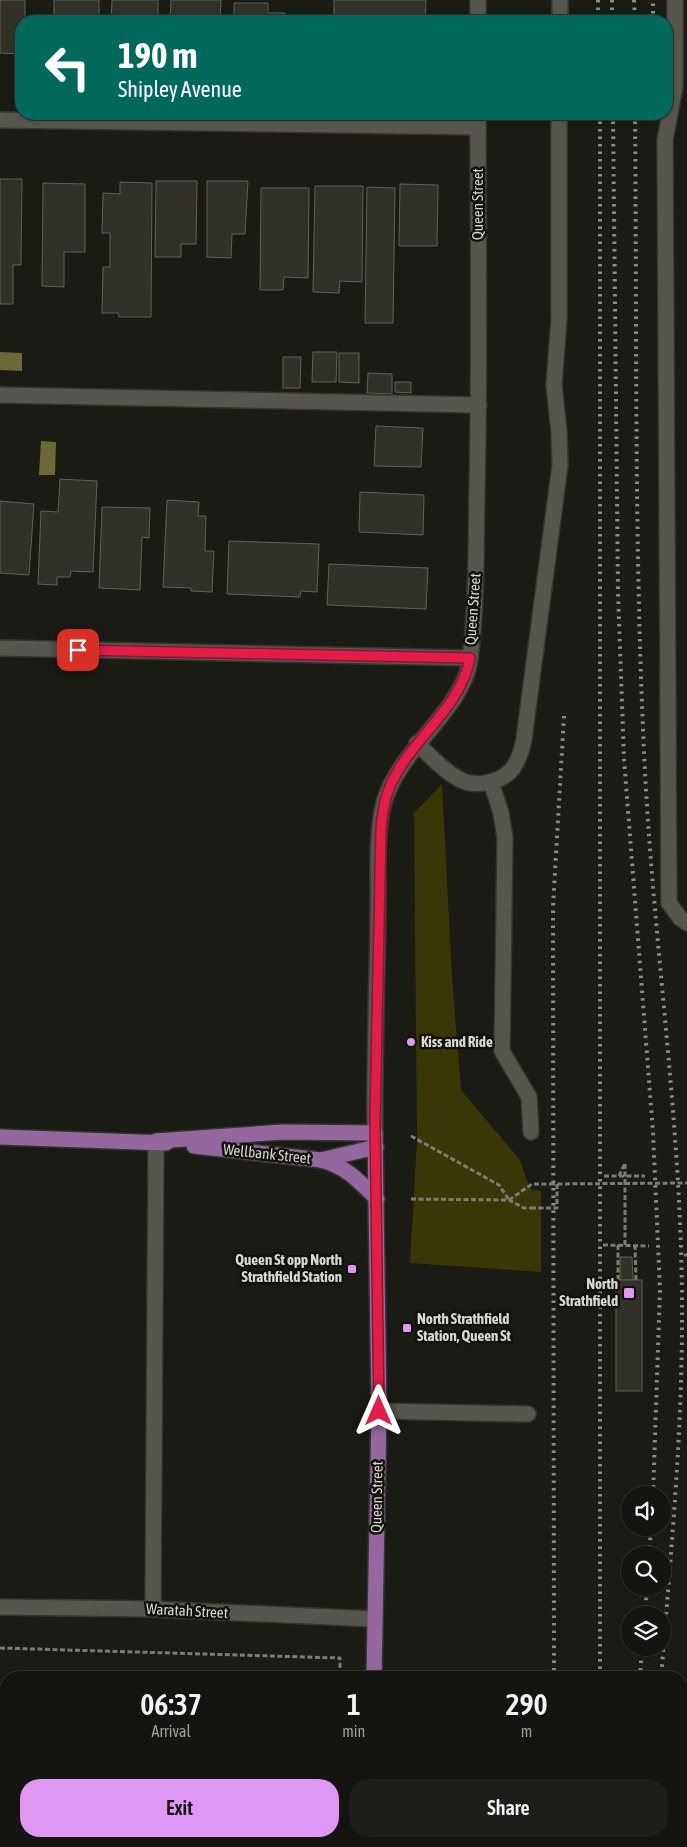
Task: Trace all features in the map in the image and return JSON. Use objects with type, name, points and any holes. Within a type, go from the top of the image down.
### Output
[{"type":"main road","name":"Wellbank Street","points":[[156,1141],[283,1132],[376,1140]]},
{"type":"main road","name":"Wellbank Street","points":[[0,1137],[156,1141],[321,1160],[376,1140]]},
{"type":"main road","name":"Queen Street","points":[[374,1671],[379,1411],[376,1140]]},
{"type":"main road","points":[[321,1160],[338,1164],[344,1168],[377,1199]]},
{"type":"street","points":[[478,0],[478,15]]},
{"type":"street","points":[[560,0],[560,15]]},
{"type":"street","points":[[673,98],[675,87],[675,0]]},
{"type":"street","points":[[0,120],[478,120]]},
{"type":"street","name":"Queen Street","points":[[376,1140],[381,828],[384,803],[393,780],[417,743],[453,698],[467,676],[470,658],[475,578],[479,405],[478,120]]},
{"type":"street","points":[[417,743],[442,767],[465,782],[491,782],[512,770],[520,757],[524,739],[560,466],[559,432],[554,385],[559,318],[559,120]]},
{"type":"street","points":[[669,120],[665,140],[669,904],[680,918],[687,922]]},
{"type":"street","points":[[0,395],[479,405]]},
{"type":"street","points":[[0,648],[470,658]]},
{"type":"street","points":[[491,782],[501,812],[505,838],[502,1051],[529,1097],[531,1132]]},
{"type":"street","points":[[153,1609],[156,1141]]},
{"type":"street","points":[[379,1411],[528,1414]]},
{"type":"street","name":"Waratah Street","points":[[0,1607],[153,1609],[374,1619]]},
{"type":"path","points":[[411,1136],[499,1185],[509,1200]]},
{"type":"path","points":[[619,1176],[625,1163],[625,1246]]},
{"type":"path","points":[[604,1176],[645,1176]]},
{"type":"path","points":[[509,1200],[532,1184],[687,1183]]},
{"type":"path","points":[[410,1199],[509,1200],[524,1208],[557,1208],[557,1184]]},
{"type":"path","points":[[603,1245],[649,1246]]},
{"type":"path","points":[[618,1245],[618,1280]]},
{"type":"path","points":[[635,1245],[636,1280]]},
{"type":"path","points":[[0,1648],[340,1658],[340,1671]]},
{"type":"shaded area","points":[[0,352],[22,353],[22,371],[0,370]]},
{"type":"shaded area","points":[[41,441],[56,442],[55,475],[39,475]]},
{"type":"shaded area","points":[[442,784],[452,977],[461,1090],[520,1160],[530,1189],[541,1191],[541,1272],[410,1263],[417,1140],[414,813]]},
{"type":"building","points":[[0,0],[25,0],[25,15],[15,15],[15,54],[0,53]]},
{"type":"building","points":[[54,0],[99,0],[99,15],[54,15]]},
{"type":"building","points":[[112,0],[158,0],[158,15],[111,15]]},
{"type":"building","points":[[171,0],[221,0],[220,15],[170,15]]},
{"type":"building","points":[[334,0],[426,0],[425,15],[334,15]]},
{"type":"building","points":[[234,3],[268,3],[268,13],[285,13],[285,15],[234,15]]},
{"type":"building","points":[[0,179],[22,179],[21,265],[13,265],[13,304],[0,304]]},
{"type":"building","points":[[156,181],[197,181],[196,244],[181,244],[181,257],[155,257]]},
{"type":"building","points":[[207,181],[248,181],[245,234],[232,234],[231,258],[207,257]]},
{"type":"building","points":[[120,182],[152,183],[151,317],[119,317],[118,313],[102,313],[103,267],[110,267],[110,233],[102,233],[103,193],[120,194]]},
{"type":"building","points":[[43,183],[85,184],[85,252],[64,252],[64,287],[42,286]]},
{"type":"building","points":[[400,184],[438,185],[437,246],[399,246]]},
{"type":"building","points":[[315,186],[363,186],[362,282],[340,281],[339,293],[313,292]]},
{"type":"building","points":[[367,187],[395,188],[393,323],[365,323]]},
{"type":"building","points":[[261,188],[309,188],[308,278],[284,277],[283,290],[260,290]]},
{"type":"building","points":[[313,352],[337,352],[336,382],[312,382]]},
{"type":"building","points":[[339,353],[359,353],[359,383],[339,382]]},
{"type":"building","points":[[283,357],[301,357],[300,388],[283,388]]},
{"type":"building","points":[[368,373],[392,374],[392,394],[367,393]]},
{"type":"building","points":[[395,382],[411,382],[411,393],[395,392]]},
{"type":"building","points":[[376,426],[423,428],[421,467],[374,466]]},
{"type":"building","points":[[60,479],[97,481],[93,572],[71,571],[70,577],[57,577],[57,585],[38,584],[41,511],[58,512]]},
{"type":"building","points":[[360,492],[424,495],[423,535],[359,532]]},
{"type":"building","points":[[167,500],[199,502],[198,516],[206,516],[205,551],[214,551],[212,592],[191,591],[191,588],[163,587]]},
{"type":"building","points":[[0,501],[34,504],[29,575],[0,573]]},
{"type":"building","points":[[102,507],[150,508],[149,538],[142,537],[140,590],[99,588]]},
{"type":"building","points":[[229,541],[319,544],[317,592],[301,591],[300,597],[227,594]]},
{"type":"building","points":[[329,564],[428,568],[426,609],[327,605]]},
{"type":"building","points":[[620,1257],[632,1257],[633,1280],[620,1280]]},
{"type":"building","points":[[616,1280],[642,1280],[642,1391],[616,1391]]},
{"type":"railway","points":[[598,0],[598,15]]},
{"type":"railway","points":[[612,0],[612,15]]},
{"type":"railway","points":[[634,0],[635,15]]},
{"type":"railway","points":[[653,0],[653,15]]},
{"type":"railway","points":[[600,120],[600,1671]]},
{"type":"railway","points":[[613,120],[618,592],[624,759],[653,1132],[660,1290],[653,1486]]},
{"type":"railway","points":[[635,120],[637,512],[644,751],[653,888],[677,1163],[682,1301],[681,1395],[662,1671]]},
{"type":"railway","points":[[554,1671],[553,907],[564,716]]},
{"type":"railway","points":[[650,1536],[650,1546]]},
{"type":"railway","points":[[646,1596],[646,1606]]},
{"type":"railway","points":[[640,1671],[641,1656]]},
{"type":"place","name":"Kiss and Ride","points":[[411,1042]]},
{"type":"place","name":"Queen St opp North Strathfield Station","points":[[352,1269]]},
{"type":"place","name":"North Strathfield","points":[[629,1293]]},
{"type":"place","name":"North Strathfield Station, Queen St","points":[[407,1328]]},
{"type":"route","points":[[78,650],[470,658],[467,676],[439,717],[404,761],[393,780],[384,803],[380,851],[375,1120],[378,1219],[379,1411]]}]
